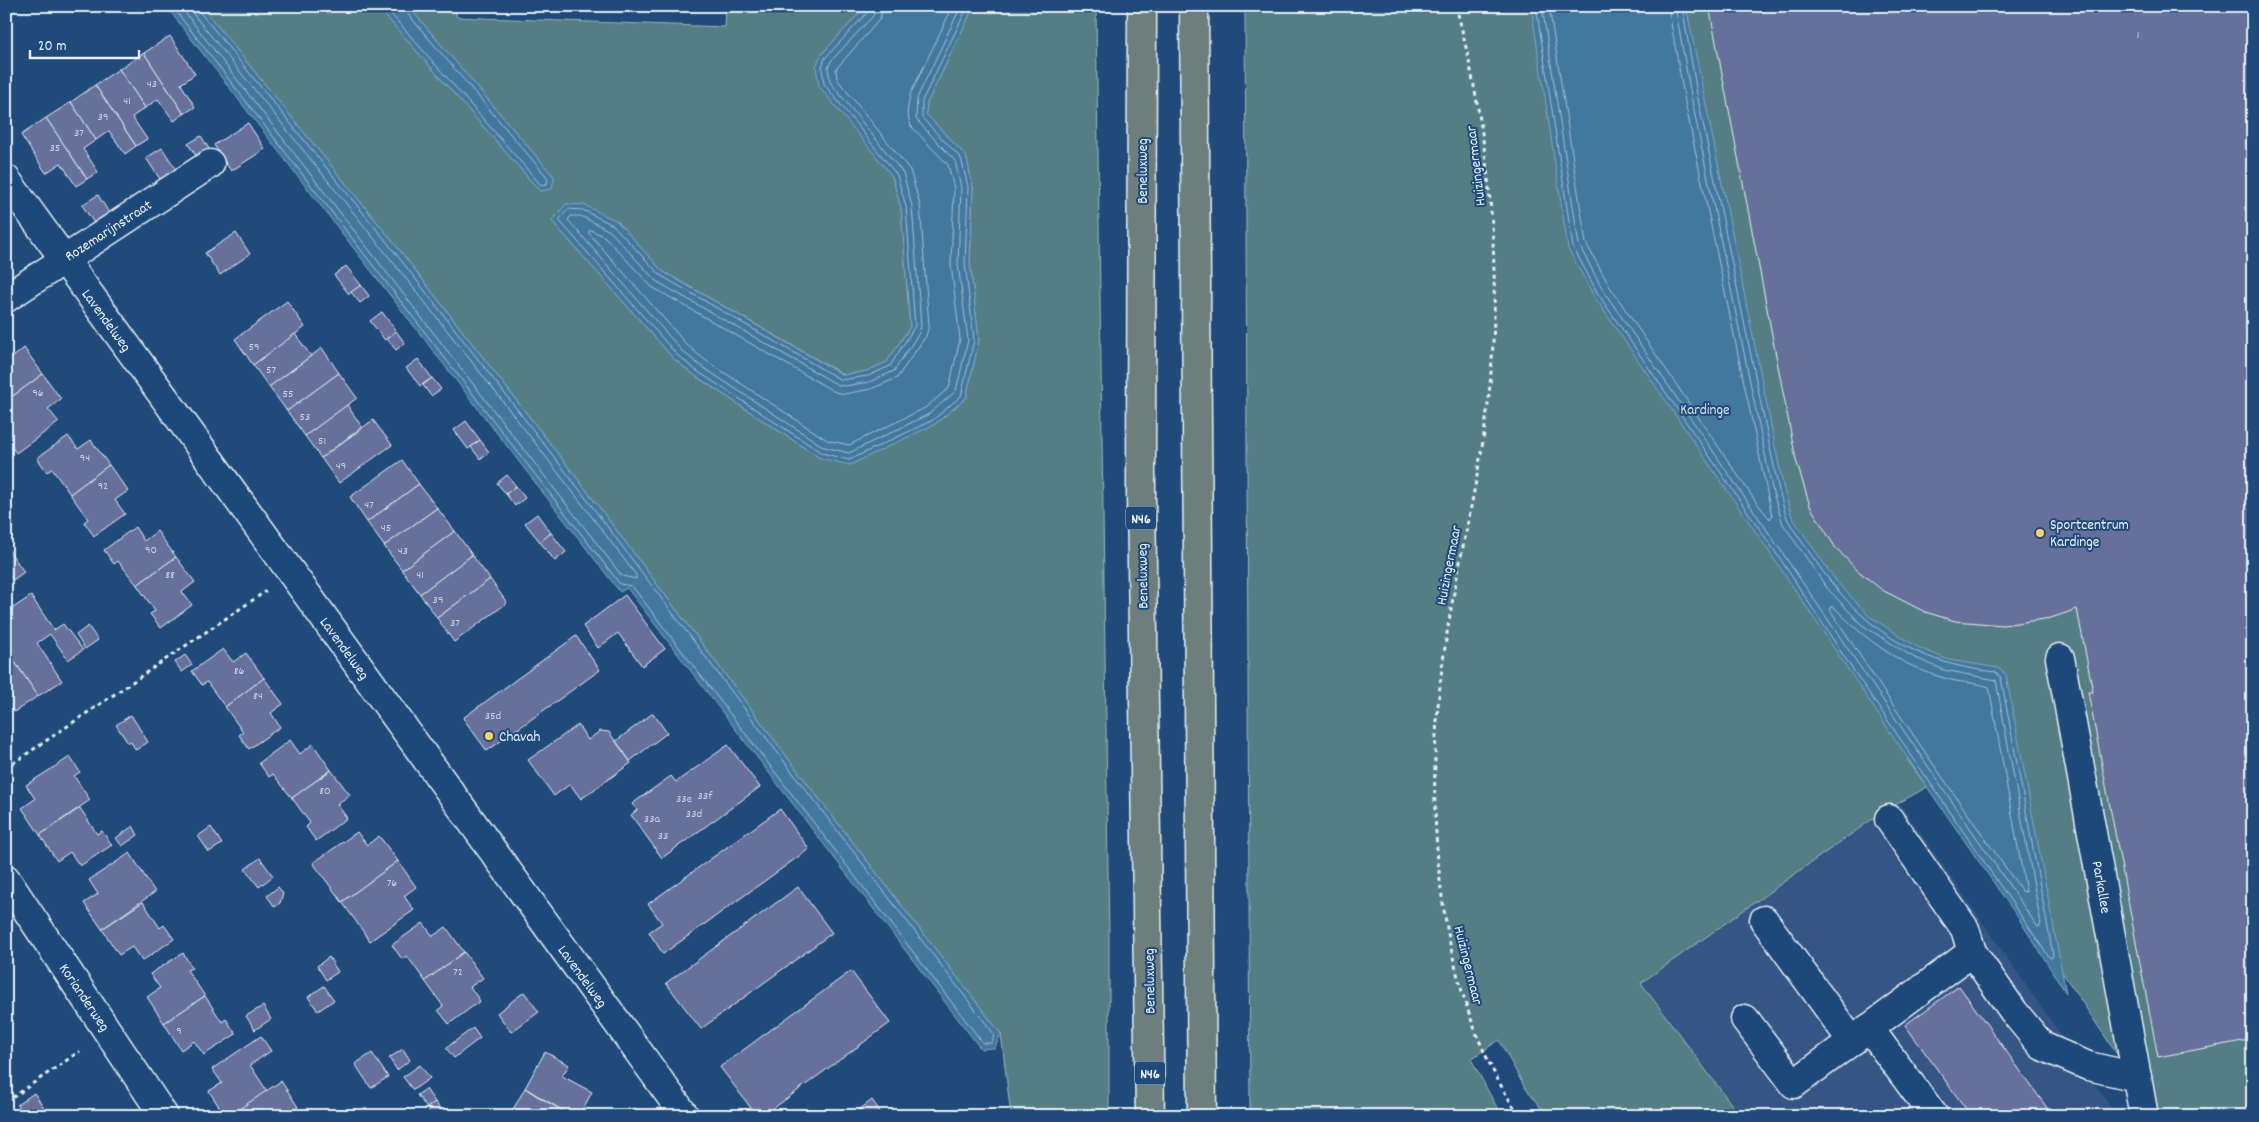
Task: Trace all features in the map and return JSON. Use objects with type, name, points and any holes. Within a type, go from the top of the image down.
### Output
[{"type":"highway","name":"Beneluxweg","points":[[1142,6],[1141,495],[1150,1116]]},
{"type":"highway","points":[[1194,6],[1202,1116]]},
{"type":"street","name":"Rozemarijnstraat","points":[[6,298],[210,164]]},
{"type":"street","name":"Lavendelweg","points":[[6,179],[685,1116]]},
{"type":"street","name":"Parkallee","points":[[2060,658],[2144,1116]]},
{"type":"street","points":[[1889,819],[1965,929],[1972,952],[2014,1012],[2042,1046],[2088,1066],[2137,1077]]},
{"type":"street","name":"Korianderweg","points":[[6,879],[164,1116]]},
{"type":"street","points":[[1764,920],[1860,1035],[1934,1116]]},
{"type":"street","points":[[1745,1019],[1794,1084],[1972,952]]},
{"type":"path","points":[[6,15],[18,6]]},
{"type":"path","name":"Huizingermaar","points":[[1456,6],[1468,53],[1486,158],[1491,208],[1495,301],[1490,386],[1478,472],[1443,654],[1437,714],[1436,834],[1445,912],[1458,982],[1474,1030],[1494,1072],[1520,1116]]},
{"type":"path","points":[[6,768],[292,574]]},
{"type":"path","points":[[6,1102],[108,1032]]},
{"type":"shaded area","points":[[1892,792],[2117,1116],[1703,1116],[1624,984]]},
{"type":"green space","points":[[201,6],[377,6],[540,191],[554,177],[408,6],[456,6],[456,17],[725,27],[726,6],[866,6],[821,55],[857,132],[892,176],[901,208],[910,327],[887,362],[867,371],[844,375],[662,271],[617,221],[552,221],[674,359],[694,375],[820,458],[935,424],[966,398],[979,340],[970,263],[973,187],[966,156],[926,114],[927,103],[974,6],[1096,6],[1109,941],[1109,1116],[1011,1116],[1001,1034],[806,782],[583,486],[390,238]]},
{"type":"green space","name":"Kardinge","points":[[1245,6],[2253,6],[2253,1116],[2158,1116],[1916,753],[1907,759],[1927,787],[1881,813],[1641,983],[1740,1116],[1547,1116],[1524,1086],[1499,1040],[1471,1059],[1495,1104],[1504,1116],[1250,1116]]},
{"type":"water","points":[[166,6],[201,6],[390,238],[583,486],[806,782],[1001,1034],[995,1048],[981,1049],[627,588],[620,592]]},
{"type":"water","points":[[377,6],[408,6],[554,177],[552,189],[540,191]]},
{"type":"water","points":[[866,6],[974,6],[927,103],[926,114],[966,156],[973,187],[970,263],[979,340],[966,398],[935,424],[850,465],[820,458],[694,375],[674,359],[552,221],[566,204],[584,205],[617,221],[662,271],[843,375],[867,371],[887,362],[910,327],[901,208],[892,176],[819,86],[816,66],[821,55]]},
{"type":"water","points":[[1531,6],[1686,6],[1784,490],[1792,517],[1836,581],[1869,616],[1919,648],[1949,660],[1998,668],[2006,675],[2066,993],[2019,919],[1927,787],[1783,572],[1594,296],[1568,249]]},
{"type":"building","name":"Sportcentrum Kardinge","points":[[1709,6],[2253,6],[2253,1039],[2158,1057],[2088,692],[2093,692],[2077,609],[2051,618],[2003,625],[1955,621],[1925,612],[1882,590],[1857,570],[1835,547],[1810,506],[1796,460]]},
{"type":"building","points":[[170,36],[195,74],[181,84],[195,107],[184,114],[144,53]]},
{"type":"building","points":[[144,53],[184,114],[174,121],[158,99],[145,108],[119,69]]},
{"type":"building","points":[[119,69],[145,108],[132,117],[147,139],[136,146],[95,85]]},
{"type":"building","points":[[95,85],[136,146],[125,154],[109,131],[96,140],[71,102]]},
{"type":"building","points":[[71,102],[96,140],[83,149],[98,172],[87,179],[46,118]]},
{"type":"building","points":[[46,118],[87,179],[76,186],[61,163],[46,173],[21,135]]},
{"type":"building","points":[[248,123],[265,149],[231,171],[214,145]]},
{"type":"building","points":[[201,136],[211,152],[199,160],[188,144]]},
{"type":"building","points":[[162,148],[178,172],[162,182],[146,158]]},
{"type":"building","points":[[98,195],[111,216],[96,226],[82,205]]},
{"type":"building","points":[[236,233],[250,254],[220,275],[205,253]]},
{"type":"building","points":[[346,266],[361,285],[349,294],[334,275]]},
{"type":"building","points":[[361,285],[369,296],[360,303],[351,292]]},
{"type":"building","points":[[287,301],[305,327],[253,365],[235,339]]},
{"type":"building","points":[[382,312],[396,331],[385,340],[370,321]]},
{"type":"building","points":[[396,331],[405,343],[396,350],[387,339]]},
{"type":"building","points":[[295,334],[311,356],[269,387],[253,365]]},
{"type":"building","points":[[24,348],[43,374],[6,401],[6,350],[12,358]]},
{"type":"building","points":[[322,348],[339,373],[287,411],[269,387]]},
{"type":"building","points":[[418,359],[432,378],[420,386],[406,368]]},
{"type":"building","points":[[339,373],[357,398],[305,436],[287,411]]},
{"type":"building","points":[[43,374],[61,399],[48,409],[59,422],[16,453],[6,439],[6,401]]},
{"type":"building","points":[[432,378],[441,389],[431,396],[423,385]]},
{"type":"building","points":[[347,405],[362,427],[321,458],[305,436]]},
{"type":"building","points":[[373,420],[392,445],[339,483],[321,458]]},
{"type":"building","points":[[466,421],[480,440],[468,449],[454,430]]},
{"type":"building","points":[[68,436],[78,449],[91,440],[109,465],[70,494],[52,469],[47,472],[37,458]]},
{"type":"building","points":[[480,440],[489,452],[480,459],[471,447]]},
{"type":"building","points":[[402,460],[419,484],[367,522],[350,497]]},
{"type":"building","points":[[109,465],[128,491],[115,500],[125,514],[94,536],[84,522],[88,519],[70,494]]},
{"type":"building","points":[[507,475],[516,486],[506,494],[497,483]]},
{"type":"building","points":[[419,484],[437,508],[384,546],[367,522]]},
{"type":"building","points":[[516,486],[525,498],[515,506],[506,494]]},
{"type":"building","points":[[437,508],[455,531],[402,570],[384,546]]},
{"type":"building","points":[[537,514],[551,533],[540,542],[525,523]]},
{"type":"building","points":[[135,527],[144,541],[157,531],[176,557],[137,585],[118,561],[114,564],[104,550]]},
{"type":"building","points":[[455,531],[472,555],[420,594],[402,570]]},
{"type":"building","points":[[551,533],[566,552],[555,561],[540,542]]},
{"type":"building","points":[[6,546],[24,572],[13,580],[6,571]]},
{"type":"building","points":[[472,555],[490,579],[437,618],[420,594]]},
{"type":"building","points":[[176,557],[195,582],[182,592],[192,605],[161,628],[150,614],[155,611],[137,585]]},
{"type":"building","points":[[490,579],[507,603],[454,642],[437,618]]},
{"type":"building","points":[[625,595],[665,649],[642,666],[618,633],[598,648],[583,626]]},
{"type":"building","points":[[31,596],[54,630],[63,624],[83,650],[68,660],[50,634],[37,643],[62,681],[38,696],[6,649],[6,610],[7,612]]},
{"type":"building","points":[[88,626],[98,640],[85,649],[76,635]]},
{"type":"building","points":[[576,636],[600,670],[487,751],[463,718]]},
{"type":"building","points":[[6,649],[38,696],[14,712],[6,700]]},
{"type":"building","points":[[223,649],[233,662],[246,653],[264,678],[225,707],[207,682],[202,685],[192,671]]},
{"type":"building","points":[[185,655],[192,665],[182,672],[175,662]]},
{"type":"building","points":[[264,678],[283,704],[271,713],[280,727],[249,749],[239,735],[243,732],[225,707]]},
{"type":"building","points":[[653,713],[667,733],[630,761],[616,741]]},
{"type":"building","points":[[131,715],[148,742],[136,750],[130,741],[128,743],[116,725]]},
{"type":"building","points":[[578,725],[588,740],[600,731],[609,732],[631,763],[581,799],[570,784],[554,796],[528,760]]},
{"type":"building","points":[[290,740],[300,754],[313,744],[331,770],[292,798],[273,774],[269,777],[259,763]]},
{"type":"building","points":[[728,745],[760,787],[662,858],[631,815],[637,810],[632,804],[671,776],[676,782]]},
{"type":"building","points":[[70,757],[80,772],[74,776],[90,800],[40,835],[22,808],[35,799],[26,785]]},
{"type":"building","points":[[331,770],[350,795],[337,804],[347,818],[316,841],[306,827],[310,823],[292,798]]},
{"type":"building","points":[[80,808],[97,834],[102,831],[112,845],[80,866],[70,852],[57,861],[40,835]]},
{"type":"building","points":[[780,809],[809,849],[663,954],[649,932],[662,923],[648,904]]},
{"type":"building","points":[[133,826],[138,835],[122,846],[116,838]]},
{"type":"building","points":[[211,827],[222,844],[209,852],[198,836]]},
{"type":"building","points":[[357,832],[367,845],[379,836],[398,861],[342,902],[313,863]]},
{"type":"building","points":[[130,853],[155,892],[102,929],[84,903],[98,894],[89,880]]},
{"type":"building","points":[[260,858],[273,876],[259,887],[245,869]]},
{"type":"building","points":[[398,861],[416,887],[404,896],[414,910],[370,941],[342,902]]},
{"type":"building","points":[[278,887],[283,893],[280,903],[275,907],[267,896]]},
{"type":"building","points":[[798,887],[832,933],[701,1029],[666,983]]},
{"type":"building","points":[[143,902],[160,928],[164,925],[174,939],[142,961],[132,947],[119,955],[102,929]]},
{"type":"building","points":[[423,923],[433,936],[446,927],[464,952],[425,981],[407,956],[402,959],[392,945]]},
{"type":"building","points":[[464,952],[483,978],[470,987],[480,1001],[449,1024],[438,1010],[443,1006],[425,981]]},
{"type":"building","points":[[183,953],[192,968],[187,970],[205,996],[164,1023],[147,997],[160,988],[150,974]]},
{"type":"building","points":[[329,957],[338,972],[326,980],[317,966]]},
{"type":"building","points":[[851,971],[890,1023],[763,1116],[757,1116],[720,1067]]},
{"type":"building","points":[[324,986],[334,1000],[318,1011],[308,997]]},
{"type":"building","points":[[1959,986],[2053,1116],[1971,1116],[1905,1025]]},
{"type":"building","points":[[524,992],[539,1012],[511,1032],[497,1013]]},
{"type":"building","points":[[205,996],[222,1022],[226,1019],[236,1034],[204,1055],[194,1041],[181,1050],[164,1023]]},
{"type":"building","points":[[263,1006],[271,1019],[255,1030],[246,1016]]},
{"type":"building","points":[[473,1028],[480,1038],[454,1058],[446,1048]]},
{"type":"building","points":[[261,1036],[271,1051],[250,1065],[267,1091],[229,1116],[225,1116],[209,1091],[222,1083],[212,1069]]},
{"type":"building","points":[[403,1049],[410,1060],[397,1070],[389,1058]]},
{"type":"building","points":[[545,1052],[569,1065],[562,1076],[592,1092],[579,1116],[572,1116],[525,1088]]},
{"type":"building","points":[[372,1053],[388,1077],[371,1088],[355,1064]]},
{"type":"building","points":[[420,1065],[430,1078],[413,1090],[403,1077]]},
{"type":"building","points":[[281,1081],[298,1107],[288,1114],[289,1116],[229,1116]]},
{"type":"building","points":[[525,1088],[537,1096],[572,1116],[510,1115]]},
{"type":"building","points":[[426,1089],[435,1102],[427,1108],[417,1095]]},
{"type":"building","points":[[34,1093],[48,1116],[25,1116],[17,1105]]},
{"type":"building","points":[[872,1100],[883,1116],[851,1116]]},
{"type":"building","points":[[435,1102],[444,1116],[432,1116],[427,1108]]},
{"type":"place","name":"Sportcentrum Kardinge","points":[[2040,533]]},
{"type":"place","name":"Chavah","points":[[489,736]]}]
